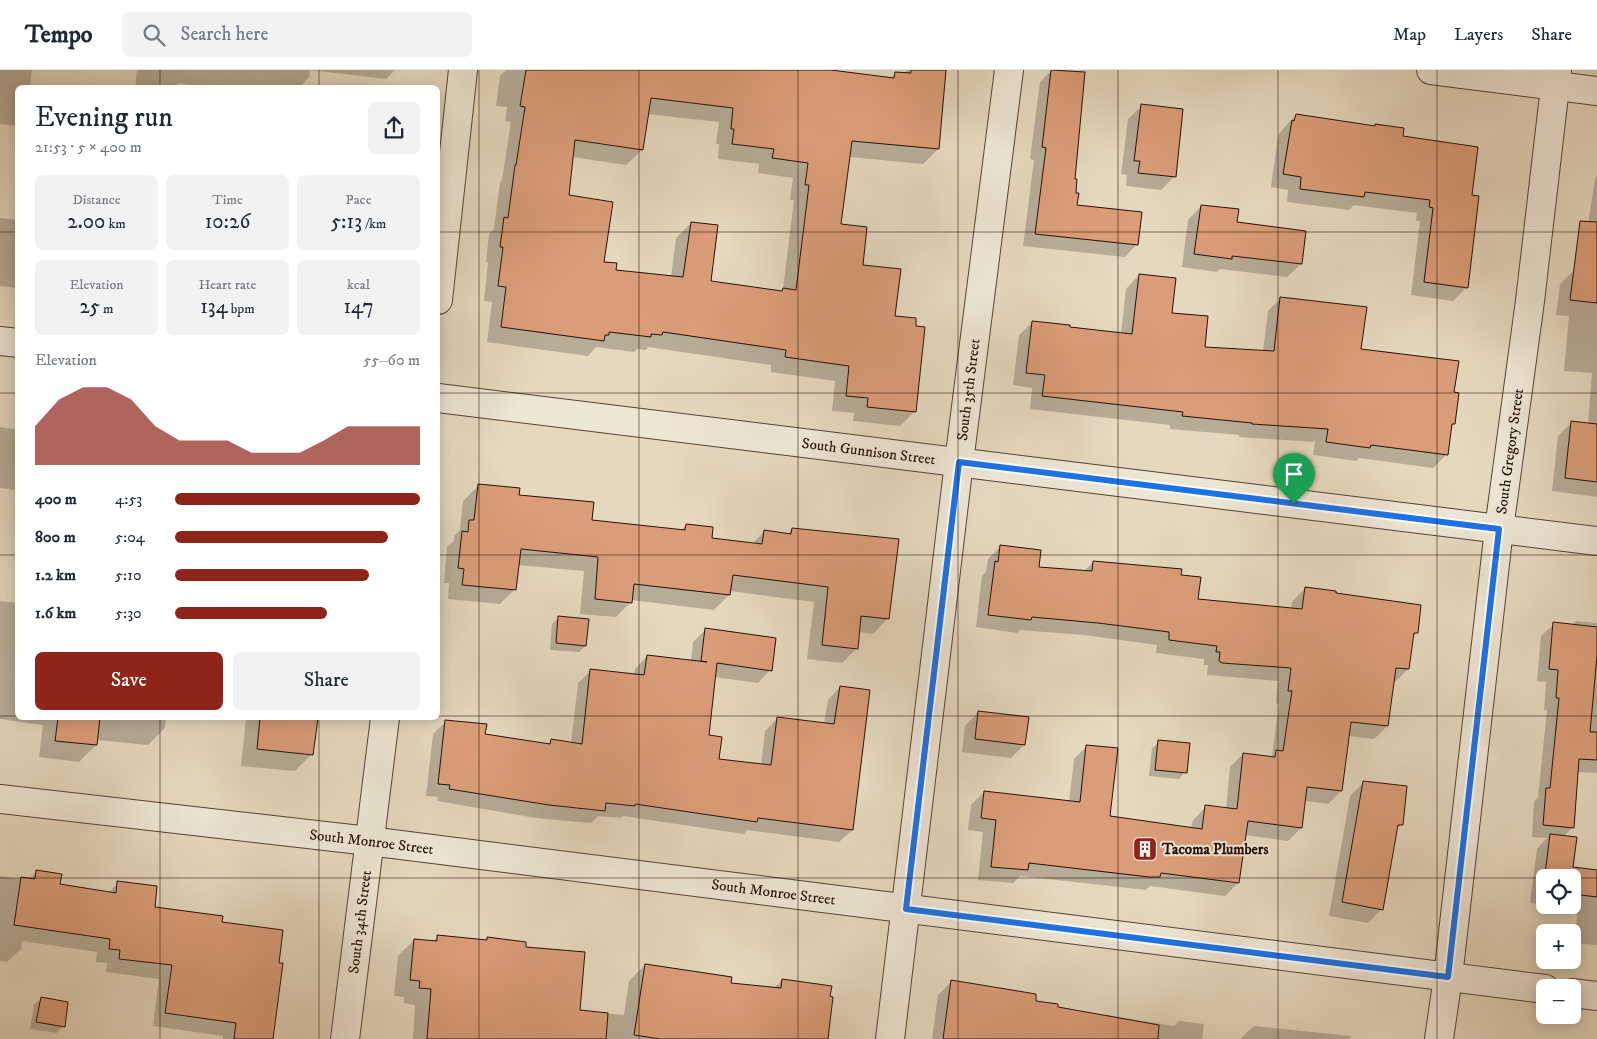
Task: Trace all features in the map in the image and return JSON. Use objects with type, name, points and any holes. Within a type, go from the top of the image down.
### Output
[{"type":"street","points":[[440,282],[463,70]]},
{"type":"street","name":"South 35th Street","points":[[890,1039],[959,462],[1009,70]]},
{"type":"street","points":[[1431,70],[1556,78],[1597,91]]},
{"type":"street","name":"South Gregory Street","points":[[1438,1039],[1448,977],[1499,529],[1530,301],[1556,78]]},
{"type":"street","points":[[0,341],[15,343]]},
{"type":"street","name":"South Gunnison Street","points":[[440,398],[1597,541]]},
{"type":"street","name":"South 34th Street","points":[[345,1039],[385,720]]},
{"type":"street","name":"South Monroe Street","points":[[0,800],[369,841],[1536,988]]},
{"type":"street","points":[[1581,993],[1597,996]]},
{"type":"building","points":[[526,70],[831,70],[894,78],[895,72],[911,73],[911,70],[946,70],[939,149],[852,141],[841,224],[867,227],[863,265],[901,269],[895,316],[916,318],[916,326],[925,327],[916,412],[867,407],[868,398],[846,396],[849,366],[785,357],[786,350],[663,332],[662,335],[651,334],[651,337],[609,332],[609,335],[605,335],[604,341],[501,327],[506,287],[498,286],[503,247],[500,247],[504,217],[508,218],[525,107],[520,106]],"holes":[[[651,98],[733,108],[731,129],[734,129],[732,144],[774,149],[772,158],[808,163],[805,185],[809,185],[796,290],[783,288],[782,291],[711,281],[718,225],[691,222],[683,277],[616,270],[617,263],[604,262],[613,202],[569,195],[575,140],[643,150]]]},
{"type":"building","points":[[1051,70],[1085,72],[1075,179],[1077,179],[1076,193],[1079,193],[1077,205],[1142,212],[1138,245],[1035,234],[1046,148],[1042,147]]},
{"type":"building","points":[[1141,104],[1183,109],[1176,177],[1138,173],[1140,161],[1134,161]]},
{"type":"building","points":[[1296,114],[1375,126],[1375,124],[1404,128],[1403,136],[1478,147],[1472,195],[1479,196],[1468,288],[1424,282],[1433,208],[1429,207],[1430,200],[1365,192],[1364,197],[1300,189],[1301,177],[1283,174],[1292,120],[1294,121]]},
{"type":"building","points":[[1201,205],[1239,209],[1237,222],[1306,231],[1302,264],[1232,256],[1232,259],[1194,254]]},
{"type":"building","points":[[1580,221],[1597,222],[1597,303],[1570,300]]},
{"type":"building","points":[[1139,274],[1176,278],[1172,313],[1208,316],[1205,347],[1274,351],[1280,297],[1367,307],[1361,349],[1459,361],[1454,392],[1459,393],[1448,455],[1371,445],[1370,448],[1326,442],[1328,429],[1252,424],[1182,416],[1183,412],[1042,396],[1045,375],[1026,373],[1032,321],[1132,334]]},
{"type":"building","points":[[1571,421],[1597,424],[1597,482],[1565,478]]},
{"type":"building","points":[[478,484],[520,488],[519,495],[594,502],[592,520],[685,530],[686,524],[713,527],[712,538],[762,544],[764,530],[791,534],[792,528],[899,539],[889,619],[861,616],[858,649],[822,645],[828,587],[733,575],[730,595],[634,584],[632,603],[595,599],[598,557],[521,549],[516,590],[462,585],[464,569],[458,568],[462,531],[468,532],[469,520],[474,520]]},
{"type":"building","points":[[1000,545],[1041,550],[1039,567],[1092,571],[1093,561],[1182,569],[1181,575],[1201,577],[1198,599],[1302,609],[1305,587],[1421,605],[1418,633],[1414,633],[1409,669],[1396,668],[1388,726],[1351,722],[1342,791],[1307,787],[1302,828],[1248,821],[1239,883],[1161,873],[1160,877],[1149,877],[1029,863],[1028,870],[991,867],[996,820],[981,818],[984,791],[1080,802],[1086,745],[1118,748],[1110,816],[1202,829],[1205,805],[1237,809],[1243,753],[1275,757],[1276,750],[1283,751],[1292,691],[1288,691],[1291,668],[1222,663],[1219,661],[1220,652],[1216,652],[1217,646],[1169,640],[1169,632],[1098,623],[1032,617],[1031,620],[988,615],[995,561],[998,562]]},
{"type":"building","points":[[558,616],[589,619],[586,646],[556,643]]},
{"type":"building","points":[[1553,622],[1597,627],[1597,656],[1590,732],[1597,732],[1597,760],[1579,759],[1574,828],[1543,825],[1546,788],[1550,788],[1559,698],[1556,698],[1558,670],[1549,669]]},
{"type":"building","points":[[705,628],[776,638],[772,671],[717,663],[709,735],[722,737],[719,759],[771,765],[777,717],[834,724],[840,686],[870,690],[853,830],[758,818],[757,822],[635,804],[635,806],[606,803],[605,811],[549,805],[449,789],[450,785],[438,784],[445,720],[487,724],[485,734],[550,744],[551,739],[582,744],[590,669],[644,675],[647,655],[707,662],[701,661]]},
{"type":"building","points":[[978,711],[1029,717],[1025,745],[975,739]]},
{"type":"building","points":[[58,720],[100,720],[97,745],[55,741]]},
{"type":"building","points":[[260,720],[318,720],[313,755],[257,749]]},
{"type":"building","points":[[1158,740],[1190,743],[1187,773],[1155,770]]},
{"type":"building","points":[[1363,781],[1407,786],[1403,825],[1398,825],[1383,910],[1342,902]]},
{"type":"building","points":[[1550,834],[1577,837],[1573,867],[1597,870],[1597,897],[1581,895],[1581,869],[1546,869]]},
{"type":"building","points":[[36,870],[62,874],[60,884],[116,893],[117,881],[157,886],[155,907],[223,916],[222,922],[283,930],[279,963],[283,963],[273,1039],[234,1039],[236,1023],[165,1013],[172,965],[119,959],[120,950],[109,949],[110,939],[14,925],[21,877],[35,879]]},
{"type":"building","points":[[437,935],[487,940],[487,937],[526,942],[526,947],[585,952],[580,1010],[608,1013],[606,1039],[427,1039],[431,989],[419,988],[420,981],[410,980],[414,939],[437,941]]},
{"type":"building","points":[[645,964],[732,977],[731,983],[781,988],[782,979],[832,986],[830,996],[833,997],[828,1039],[660,1039],[634,1035]]},
{"type":"building","points":[[951,980],[1036,994],[1036,1001],[1058,1004],[1058,1007],[1159,1025],[1158,1039],[943,1039]]},
{"type":"building","points":[[41,997],[68,1002],[65,1027],[36,1022]]},
{"type":"place","name":"Tacoma Plumbers","points":[[1145,849]]},
{"type":"route","points":[[959,462],[1294,504],[1499,529],[1448,977],[906,909],[959,462]]}]
